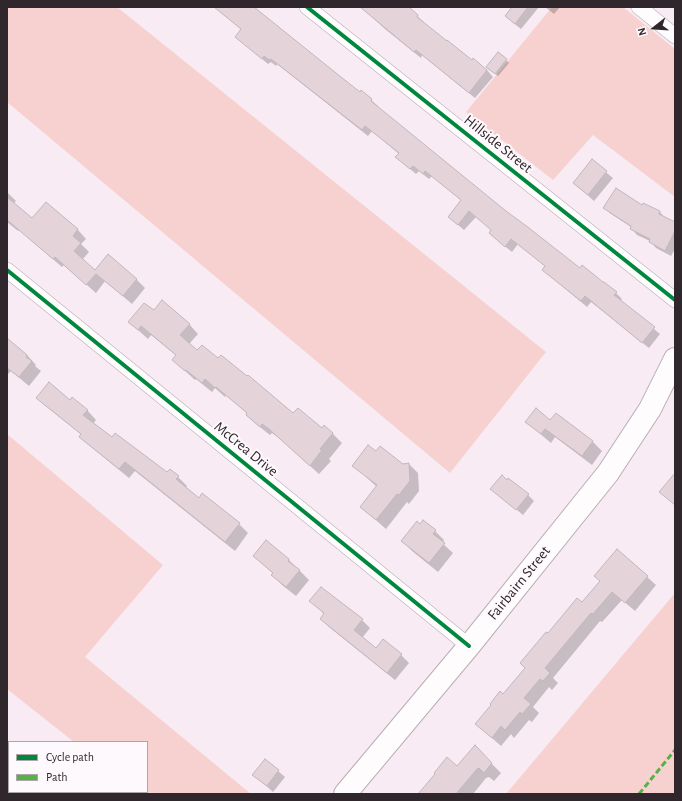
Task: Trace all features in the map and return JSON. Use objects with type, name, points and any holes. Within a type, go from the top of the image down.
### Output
[{"type":"main road","name":"Fairbairn Street","points":[[345,794],[469,646],[608,473],[650,409],[675,359]]},
{"type":"street","name":"Hillside Street","points":[[307,7],[675,300]]},
{"type":"street","points":[[640,7],[675,36]]},
{"type":"street","name":"McCrea Drive","points":[[7,270],[469,646]]},
{"type":"shaded area","points":[[7,7],[117,7],[546,352],[450,473],[7,102]]},
{"type":"shaded area","points":[[552,7],[623,7],[675,49],[675,197],[593,135],[553,180],[466,112]]},
{"type":"shaded area","points":[[7,434],[163,565],[85,657],[251,794],[140,794],[139,793],[148,793],[148,741],[73,741],[7,689]]},
{"type":"shaded area","points":[[675,593],[675,794],[506,794]]},
{"type":"building","points":[[214,7],[254,7],[360,92],[361,90],[372,99],[371,101],[506,211],[580,268],[582,265],[617,292],[614,295],[655,327],[642,343],[585,296],[581,301],[542,270],[545,266],[511,239],[505,247],[489,233],[491,230],[469,211],[458,225],[448,217],[461,200],[425,171],[423,174],[413,166],[410,169],[395,157],[399,153],[365,126],[362,130],[271,59],[269,60],[264,56],[262,59],[235,37],[241,29]]},
{"type":"building","points":[[360,7],[409,7],[418,15],[417,17],[487,70],[469,93],[416,50],[414,52]]},
{"type":"building","points":[[512,7],[528,7],[515,24],[505,16]]},
{"type":"building","points":[[498,52],[507,59],[495,74],[486,67]]},
{"type":"building","points":[[592,159],[607,171],[588,195],[573,183]]},
{"type":"building","points":[[616,188],[642,205],[643,203],[660,211],[659,214],[675,222],[675,231],[665,251],[649,242],[650,239],[630,229],[631,226],[603,208]]},
{"type":"building","points":[[7,197],[32,218],[46,202],[78,229],[73,236],[81,243],[74,251],[95,270],[108,254],[137,279],[123,296],[96,274],[86,285],[55,257],[53,259],[7,220]]},
{"type":"building","points":[[162,300],[190,324],[180,335],[197,350],[202,345],[218,358],[221,355],[247,376],[248,375],[293,413],[298,408],[322,428],[324,425],[333,433],[320,449],[322,450],[310,466],[269,429],[262,424],[260,427],[246,415],[247,413],[216,387],[215,388],[205,379],[202,383],[186,370],[185,371],[172,360],[176,355],[141,326],[138,330],[128,322],[144,303],[154,310]]},
{"type":"building","points":[[7,338],[32,361],[19,377],[7,368]]},
{"type":"building","points":[[49,382],[70,400],[72,397],[88,410],[83,415],[112,437],[115,433],[167,472],[170,469],[179,476],[176,479],[199,498],[202,493],[240,523],[225,542],[125,462],[119,469],[79,437],[81,434],[36,398]]},
{"type":"building","points":[[536,408],[550,420],[556,413],[593,441],[582,456],[545,429],[541,434],[525,422]]},
{"type":"building","points":[[368,445],[376,451],[380,446],[403,464],[409,463],[410,481],[399,495],[397,494],[376,520],[360,507],[377,485],[352,466]]},
{"type":"building","points":[[675,473],[675,505],[659,492]]},
{"type":"building","points":[[502,475],[507,480],[508,478],[529,494],[516,510],[490,489]]},
{"type":"building","points":[[423,520],[436,530],[433,534],[445,543],[429,563],[401,541],[417,521],[420,524]]},
{"type":"building","points":[[266,540],[300,570],[286,587],[271,575],[273,573],[253,556]]},
{"type":"building","points":[[617,549],[648,576],[625,603],[612,592],[593,614],[591,613],[545,668],[550,673],[543,681],[540,679],[524,698],[531,704],[522,714],[520,712],[505,730],[501,726],[492,738],[475,724],[491,705],[490,704],[500,691],[503,694],[525,668],[520,663],[546,632],[548,633],[577,598],[582,602],[600,581],[594,576]]},
{"type":"building","points":[[321,587],[363,619],[354,630],[376,648],[383,639],[402,654],[387,673],[320,619],[324,613],[309,601]]},
{"type":"building","points":[[475,745],[492,763],[484,773],[479,768],[477,769],[456,794],[418,794],[447,757],[457,766]]},
{"type":"building","points":[[265,759],[279,770],[267,786],[252,775]]},
{"type":"marked path","points":[[639,794],[675,750]]},
{"type":"cycle path","points":[[307,7],[675,300]]},
{"type":"cycle path","points":[[7,270],[469,646]]}]
